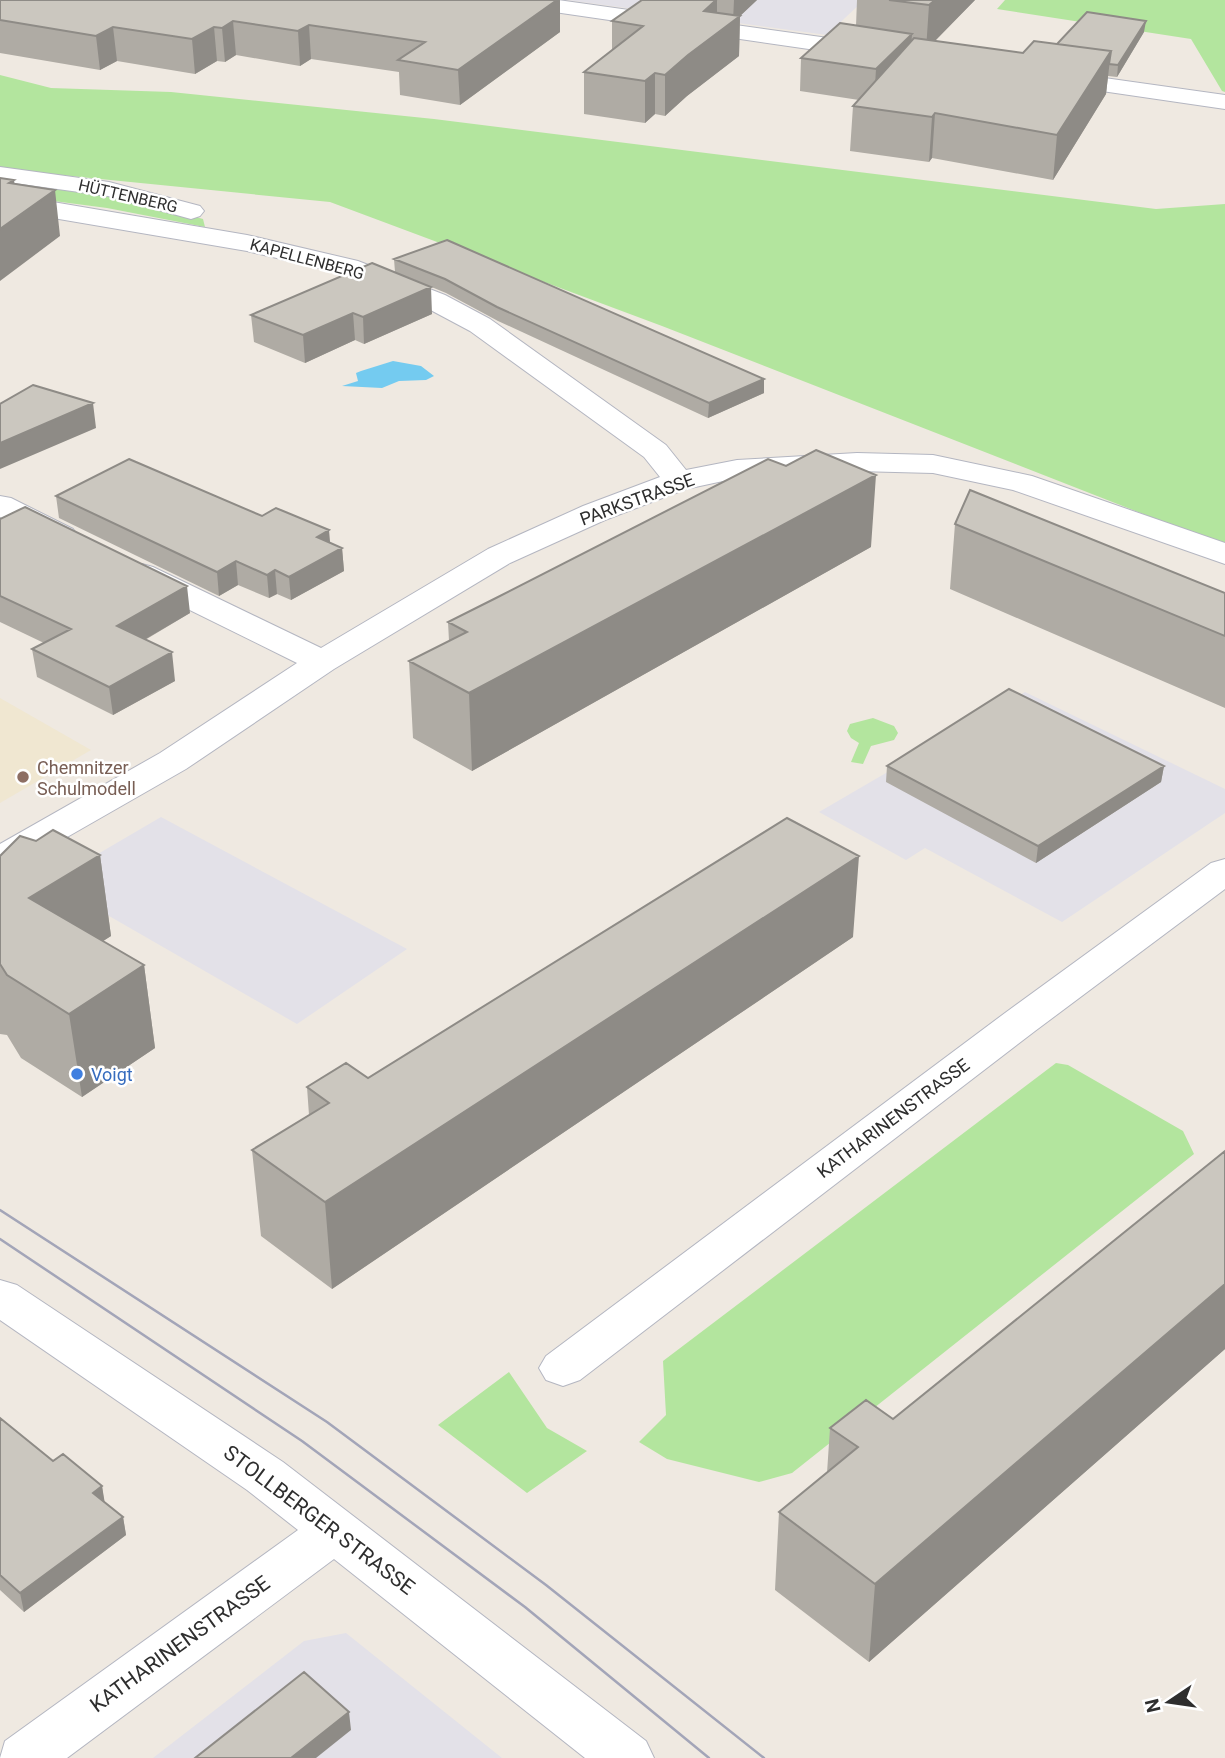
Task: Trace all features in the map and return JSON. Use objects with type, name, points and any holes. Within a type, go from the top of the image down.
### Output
[{"type":"street","points":[[513,0],[892,54]]},
{"type":"street","points":[[1033,75],[1225,102]]},
{"type":"street","name":"HÜTTENBERG","points":[[0,174],[109,189],[172,205],[223,222],[247,243]]},
{"type":"street","name":"KAPELLENBERG","points":[[0,201],[247,243],[349,267],[435,301],[480,325],[655,451],[678,481]]},
{"type":"street","name":"PARKSTRASSE","points":[[0,860],[173,761],[323,662],[499,556],[594,513],[678,481],[737,469],[762,467],[856,462],[933,464],[1021,483],[1225,554]]},
{"type":"street","points":[[0,505],[323,662]]},
{"type":"street","name":"KATHARINENSTRASSE","points":[[563,1368],[1020,1022],[1225,871]]},
{"type":"street","name":"STOLLBERGER STRASSE","points":[[0,1297],[265,1476],[626,1758]]},
{"type":"street","name":"KATHARINENSTRASSE","points":[[25,1758],[336,1530]]},
{"type":"shaded area","points":[[567,0],[864,0],[827,35]]},
{"type":"shaded area","points":[[1025,692],[1225,789],[1225,813],[1062,922],[925,848],[906,860],[819,812]]},
{"type":"shaded area","name":"Chemnitzer Schulmodell","points":[[0,698],[91,750],[0,803]]},
{"type":"shaded area","points":[[161,817],[407,949],[297,1024],[50,882]]},
{"type":"shaded area","points":[[346,1633],[502,1758],[153,1758],[304,1641]]},
{"type":"green space","points":[[1005,0],[1225,0],[1225,92],[1191,39],[997,9]]},
{"type":"green space","points":[[0,75],[51,88],[171,92],[434,119],[1156,209],[1225,204],[1225,546],[662,326],[330,202],[0,169]]},
{"type":"green space","points":[[0,178],[128,200],[203,219],[205,227],[107,208],[0,194]]},
{"type":"green space","points":[[873,718],[894,726],[898,733],[894,740],[871,746],[863,764],[851,762],[859,743],[851,738],[847,731],[850,724]]},
{"type":"green space","points":[[1056,1063],[1068,1065],[1183,1131],[1194,1154],[792,1473],[759,1482],[667,1459],[639,1442],[666,1415],[663,1361]]},
{"type":"green space","points":[[509,1372],[547,1428],[587,1451],[527,1493],[438,1425]]},
{"type":"water","points":[[393,361],[421,366],[434,376],[426,380],[399,381],[382,388],[342,386],[358,381],[356,373]]},
{"type":"building","points":[[0,0],[557,0],[458,70],[398,60],[425,42],[309,25],[298,31],[233,21],[222,28],[214,27],[192,39],[113,27],[96,36],[0,20]]},
{"type":"building","points":[[642,0],[716,0],[704,11],[740,16],[665,75],[655,73],[645,81],[584,72],[643,26],[612,21]]},
{"type":"building","points":[[889,0],[935,0],[929,5]]},
{"type":"building","points":[[1087,12],[1146,21],[1118,65],[1109,64],[1111,51],[1057,44]]},
{"type":"building","points":[[840,23],[912,34],[876,69],[801,58]]},
{"type":"building","points":[[914,38],[1023,53],[1034,41],[1111,51],[1057,135],[935,113],[932,117],[853,106]]},
{"type":"building","points":[[0,178],[14,180],[9,183],[55,190],[0,229]]},
{"type":"building","points":[[447,240],[764,379],[709,403],[497,307],[445,279],[394,259]]},
{"type":"building","points":[[372,263],[431,287],[363,317],[353,313],[303,335],[251,315]]},
{"type":"building","points":[[33,385],[93,403],[0,443],[0,404]]},
{"type":"building","points":[[816,450],[876,475],[469,693],[409,661],[467,632],[448,622],[768,459],[786,466]]},
{"type":"building","points":[[129,459],[262,516],[276,508],[329,530],[317,537],[342,548],[289,577],[275,570],[267,575],[236,561],[217,572],[56,496]]},
{"type":"building","points":[[970,490],[1225,593],[1225,636],[955,524]]},
{"type":"building","points":[[25,507],[187,586],[117,626],[172,652],[109,687],[32,649],[71,629],[0,596],[0,519]]},
{"type":"building","points":[[1009,689],[1164,766],[1038,846],[887,766]]},
{"type":"building","points":[[787,818],[859,856],[325,1202],[252,1150],[329,1103],[307,1087],[346,1063],[368,1078]]},
{"type":"building","points":[[53,830],[100,855],[29,898],[144,965],[69,1014],[7,975],[0,964],[0,856],[20,836],[36,841]]},
{"type":"building","points":[[1225,1151],[1225,1284],[875,1584],[779,1512],[858,1447],[830,1428],[866,1400],[893,1419]]},
{"type":"building","points":[[0,1418],[53,1461],[63,1454],[102,1486],[93,1493],[123,1517],[20,1593],[0,1575]]},
{"type":"building","points":[[304,1672],[349,1712],[291,1758],[195,1758]]},
{"type":"tram line","points":[[0,1210],[327,1422],[546,1585],[764,1758]]},
{"type":"tram line","points":[[0,1239],[302,1441],[525,1607],[709,1758]]},
{"type":"place","name":"Chemnitzer Schulmodell","points":[[23,777]]},
{"type":"place","name":"Voigt","points":[[77,1074]]}]
